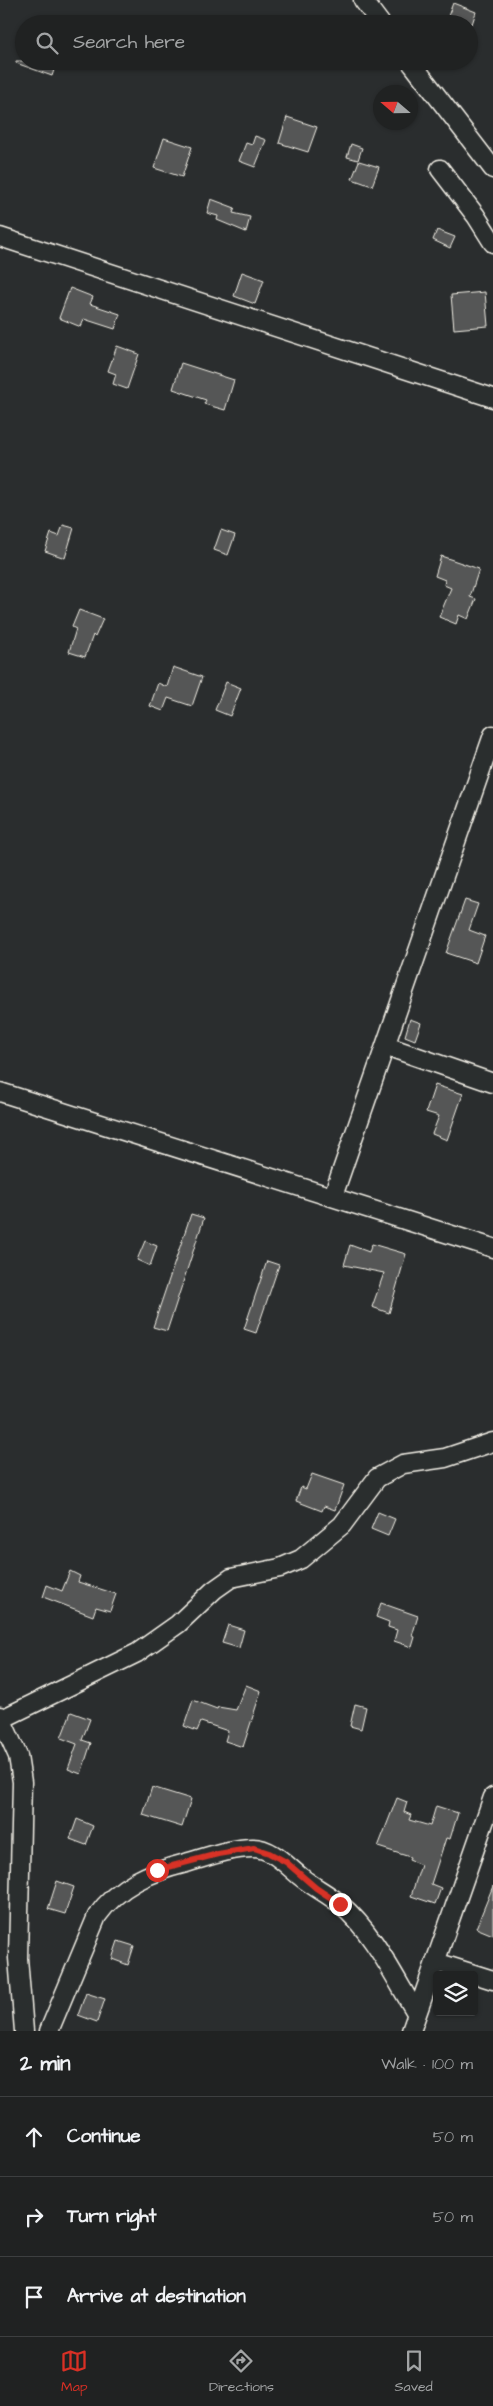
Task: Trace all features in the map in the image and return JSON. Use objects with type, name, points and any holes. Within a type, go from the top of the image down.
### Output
[{"type":"street","points":[[363,0],[374,15]]},
{"type":"street","points":[[417,70],[493,169]]},
{"type":"street","points":[[440,169],[476,216],[493,243]]},
{"type":"street","points":[[0,237],[493,398]]},
{"type":"street","points":[[333,1196],[493,735]]},
{"type":"street","points":[[386,1046],[493,1083]]},
{"type":"street","points":[[0,1092],[493,1248]]},
{"type":"street","points":[[24,2031],[18,1948],[22,1782],[18,1756],[1,1718],[137,1653],[178,1624],[214,1590],[231,1578],[280,1568],[301,1559],[342,1525],[377,1478],[403,1464],[445,1458],[493,1442]]},
{"type":"street","points":[[411,2031],[493,1797]]},
{"type":"street","points":[[49,2031],[97,1916],[108,1902],[130,1884],[157,1870],[218,1854],[254,1848],[286,1862],[316,1888],[340,1904],[362,1926],[417,2014]]},
{"type":"street","points":[[436,1962],[493,1980]]},
{"type":"building","points":[[453,3],[476,12],[475,15],[448,15]]},
{"type":"building","points":[[35,70],[54,70],[52,76]]},
{"type":"building","points":[[287,117],[317,127],[308,152],[279,143]]},
{"type":"building","points":[[255,136],[266,140],[255,167],[239,161],[246,143],[252,145]]},
{"type":"building","points":[[164,138],[192,147],[182,177],[154,168]]},
{"type":"building","points":[[351,144],[362,148],[358,160],[347,157]]},
{"type":"building","points":[[359,161],[379,167],[372,186],[352,179]]},
{"type":"building","points":[[211,199],[235,208],[233,213],[250,217],[246,232],[217,220],[218,216],[207,213]]},
{"type":"building","points":[[437,230],[455,237],[450,248],[433,240]]},
{"type":"building","points":[[242,272],[264,280],[255,304],[234,296]]},
{"type":"building","points":[[70,288],[93,297],[90,304],[120,314],[115,329],[84,319],[81,327],[59,318]]},
{"type":"building","points":[[485,292],[488,326],[454,329],[451,295]]},
{"type":"building","points":[[117,346],[139,354],[127,389],[113,384],[116,374],[108,371]]},
{"type":"building","points":[[181,363],[234,380],[225,410],[204,404],[206,400],[173,389]]},
{"type":"building","points":[[63,525],[74,528],[65,558],[45,551],[51,533],[59,536]]},
{"type":"building","points":[[221,530],[235,535],[228,555],[214,550]]},
{"type":"building","points":[[441,556],[479,569],[470,597],[476,599],[468,619],[459,615],[456,624],[439,617],[451,588],[444,585],[445,580],[435,576]]},
{"type":"building","points":[[79,610],[103,619],[95,637],[93,635],[85,657],[69,652],[76,629],[72,627]]},
{"type":"building","points":[[173,667],[202,677],[192,706],[168,698],[163,711],[150,706],[158,683],[167,687]]},
{"type":"building","points":[[226,682],[241,688],[230,716],[215,710]]},
{"type":"building","points":[[465,900],[478,904],[469,930],[485,936],[476,963],[446,953]]},
{"type":"building","points":[[410,1019],[421,1023],[415,1040],[405,1036]]},
{"type":"building","points":[[435,1085],[463,1094],[447,1140],[432,1134],[439,1116],[426,1112]]},
{"type":"building","points":[[191,1214],[204,1218],[167,1331],[153,1327]]},
{"type":"building","points":[[145,1241],[157,1246],[150,1266],[137,1260]]},
{"type":"building","points":[[372,1244],[406,1254],[389,1313],[372,1307],[384,1273],[344,1265],[350,1245],[369,1252]]},
{"type":"building","points":[[267,1261],[279,1265],[256,1333],[244,1329]]},
{"type":"building","points":[[312,1474],[344,1485],[335,1510],[324,1506],[322,1511],[296,1501],[301,1487],[306,1489]]},
{"type":"building","points":[[378,1512],[395,1519],[388,1536],[371,1529]]},
{"type":"building","points":[[70,1571],[80,1576],[78,1582],[116,1594],[110,1611],[96,1607],[93,1616],[43,1597],[47,1585],[62,1591]]},
{"type":"building","points":[[381,1603],[418,1616],[412,1636],[415,1637],[412,1647],[394,1641],[397,1630],[388,1627],[389,1622],[376,1617]]},
{"type":"building","points":[[228,1625],[244,1630],[239,1648],[222,1643]]},
{"type":"building","points":[[246,1685],[261,1691],[243,1747],[225,1741],[228,1731],[201,1722],[197,1731],[184,1726],[193,1700],[217,1709],[218,1707],[236,1710]]},
{"type":"building","points":[[355,1704],[366,1707],[361,1729],[350,1726]]},
{"type":"building","points":[[71,1712],[90,1719],[82,1740],[91,1743],[81,1774],[68,1769],[77,1744],[61,1738]]},
{"type":"building","points":[[152,1787],[191,1799],[182,1827],[143,1815]]},
{"type":"building","points":[[397,1798],[407,1802],[404,1812],[411,1815],[409,1820],[430,1826],[436,1806],[458,1813],[450,1839],[446,1838],[431,1884],[441,1888],[435,1904],[411,1896],[421,1865],[409,1860],[410,1857],[378,1847]]},
{"type":"building","points":[[77,1819],[93,1826],[86,1845],[70,1839]]},
{"type":"building","points":[[57,1881],[74,1887],[65,1914],[48,1909]]},
{"type":"building","points":[[493,1886],[493,1935],[476,1928]]},
{"type":"building","points":[[118,1941],[134,1946],[128,1965],[112,1959]]},
{"type":"building","points":[[86,1993],[105,1999],[97,2022],[78,2015]]},
{"type":"route","points":[[157,1870],[218,1854],[254,1848],[286,1862],[298,1875],[340,1904]]}]
